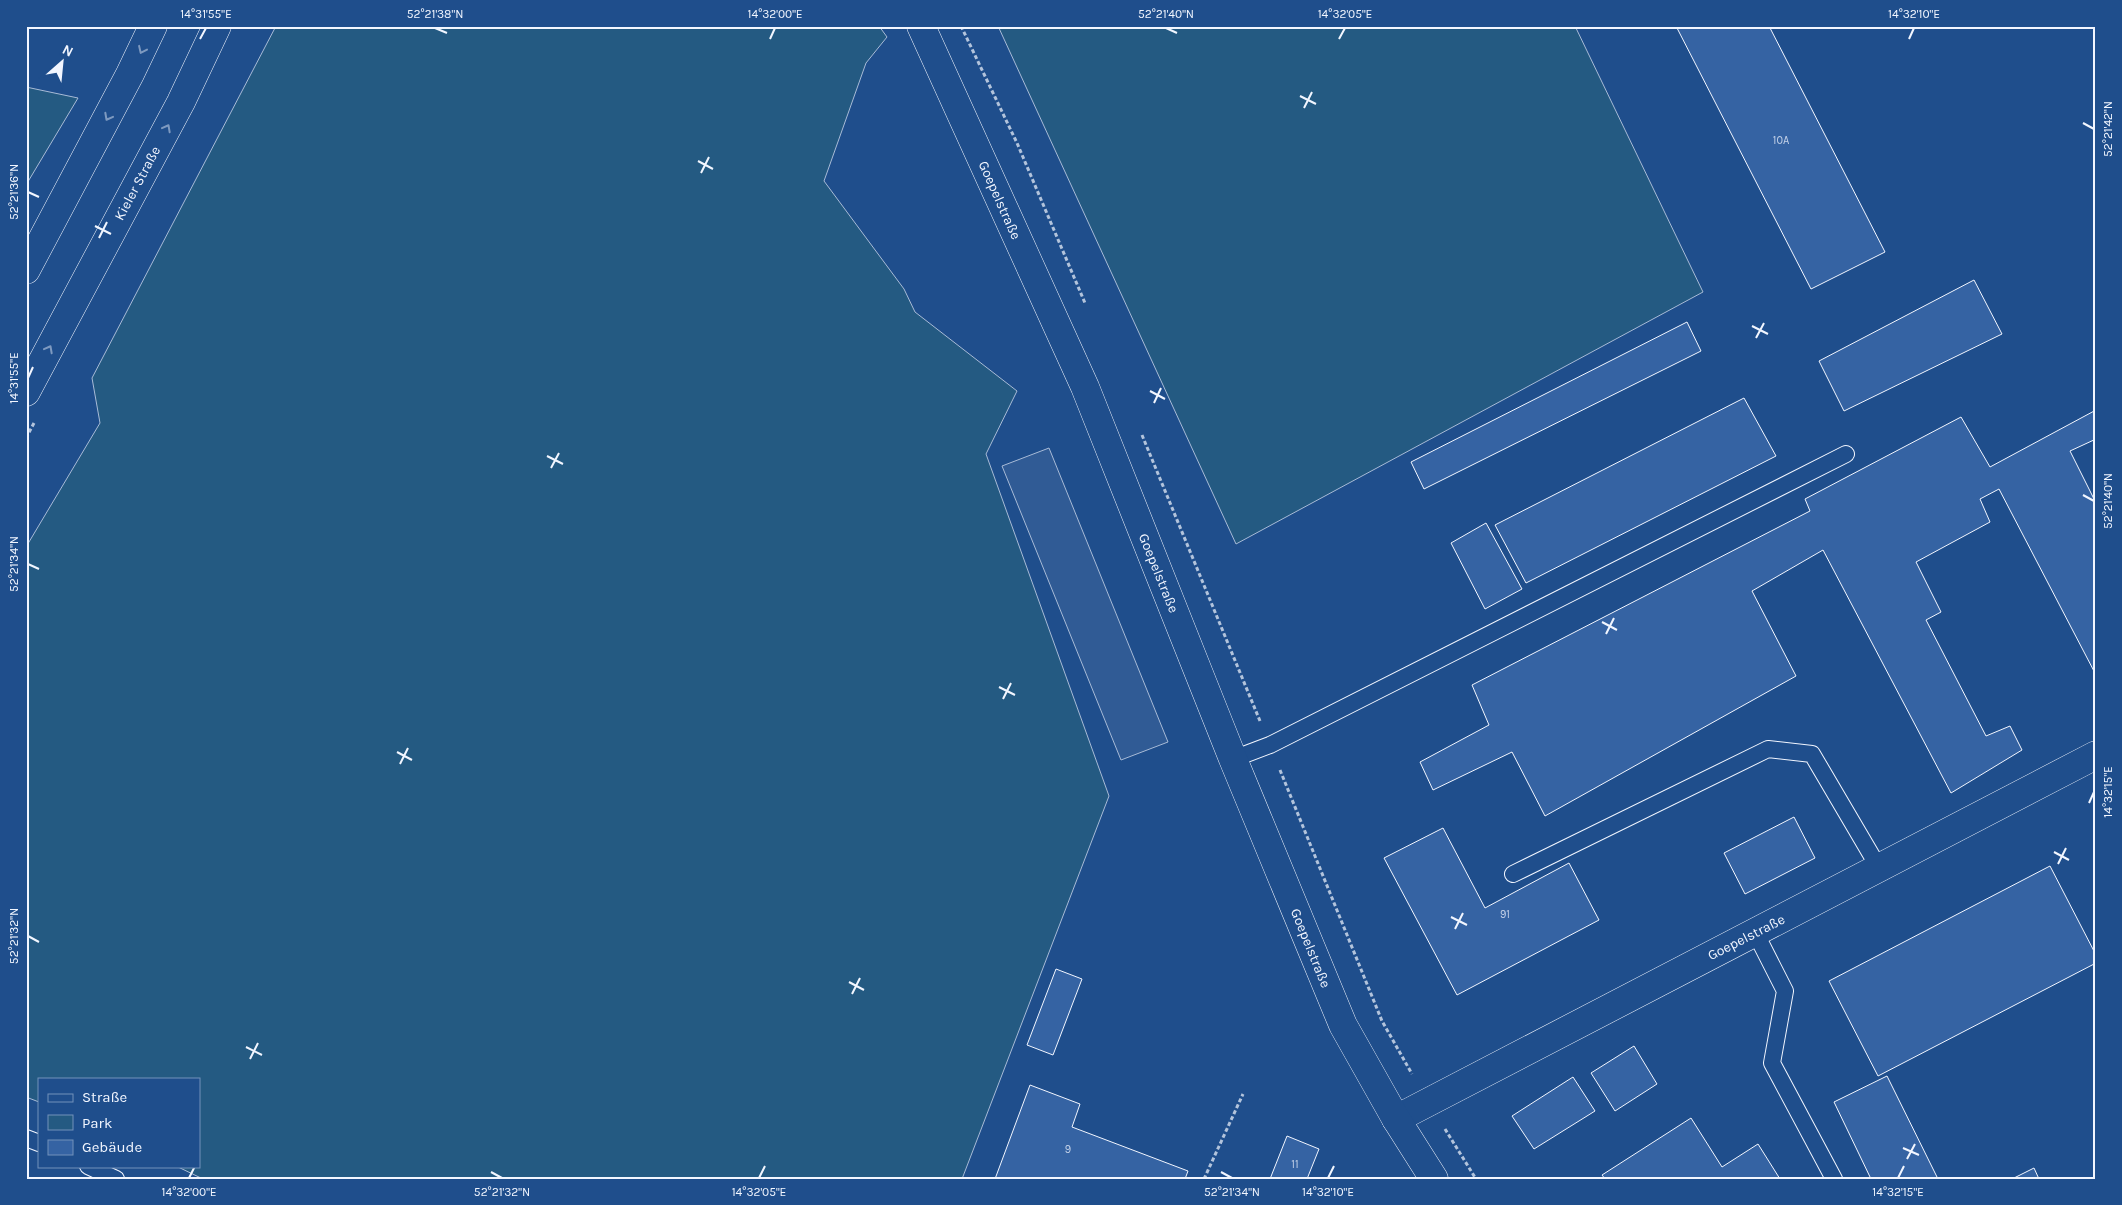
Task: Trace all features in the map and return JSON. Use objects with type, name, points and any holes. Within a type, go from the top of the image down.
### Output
[{"type":"street","points":[[26,270],[130,74],[153,26]]},
{"type":"street","name":"Kieler Straße","points":[[26,392],[181,102],[217,26]]},
{"type":"street","name":"Goepelstraße","points":[[921,26],[1085,387],[1233,759],[1343,1025],[1396,1119],[1434,1179]]},
{"type":"street","name":"Goepelstraße","points":[[1396,1119],[2096,755]]},
{"type":"lane","points":[[1233,759],[1270,745],[1846,454]]},
{"type":"lane","points":[[1513,874],[1768,748],[1812,754],[1879,868]]},
{"type":"lane","points":[[1755,932],[1785,991],[1772,1063],[1834,1179]]},
{"type":"lane","points":[[26,1138],[38,1144]]},
{"type":"lane","points":[[92,1168],[116,1179]]},
{"type":"path","points":[[961,26],[1017,143],[1086,306]]},
{"type":"path","points":[[1141,432],[1382,1021],[1428,1102],[1476,1179]]},
{"type":"path","points":[[1204,1179],[1243,1094]]},
{"type":"green space","points":[[276,26],[879,26],[887,37],[866,63],[824,181],[904,289],[915,312],[1017,391],[986,454],[1109,796],[962,1179],[203,1179],[180,1168],[200,1168],[200,1078],[38,1078],[38,1102],[26,1097],[26,547],[100,423],[92,378]]},
{"type":"green space","points":[[998,26],[1575,26],[1703,292],[1236,544]]},
{"type":"green space","points":[[26,87],[78,98],[26,185]]},
{"type":"shaded area","points":[[1049,448],[1168,742],[1121,760],[1002,466]]},
{"type":"building","points":[[1680,26],[1769,26],[1885,252],[1811,289],[1677,28]]},
{"type":"building","points":[[1974,280],[2002,334],[1844,411],[1819,361]]},
{"type":"building","points":[[1687,322],[1701,351],[1424,489],[1411,462]]},
{"type":"building","points":[[1744,398],[1776,456],[1526,583],[1495,525]]},
{"type":"building","points":[[2096,410],[2096,439],[2070,451],[2096,503],[2096,675],[1999,489],[1980,499],[1990,522],[1916,562],[1941,612],[1926,620],[1986,736],[2010,726],[2022,750],[1951,793],[1823,550],[1752,591],[1796,676],[1545,816],[1512,752],[1433,790],[1420,762],[1489,725],[1472,685],[1810,511],[1805,499],[1961,417],[1990,467]]},
{"type":"building","points":[[1486,523],[1522,589],[1485,609],[1451,543]]},
{"type":"building","points":[[1794,817],[1815,858],[1745,894],[1724,853]]},
{"type":"building","points":[[1443,828],[1485,908],[1569,863],[1599,920],[1457,995],[1384,858]]},
{"type":"building","points":[[2050,866],[2096,955],[2096,963],[1878,1076],[1829,981]]},
{"type":"building","points":[[1056,969],[1082,979],[1053,1055],[1027,1045]]},
{"type":"building","points":[[1634,1046],[1657,1084],[1615,1111],[1591,1073]]},
{"type":"building","points":[[1887,1076],[1938,1179],[1871,1179],[1834,1102]]},
{"type":"building","points":[[1573,1077],[1595,1111],[1534,1149],[1512,1116]]},
{"type":"building","points":[[1030,1085],[1080,1104],[1072,1127],[1188,1171],[1185,1179],[995,1179]]},
{"type":"building","points":[[1691,1118],[1722,1167],[1758,1144],[1780,1179],[1605,1179],[1602,1175]]},
{"type":"building","points":[[1287,1136],[1319,1149],[1307,1179],[1270,1179]]},
{"type":"building","points":[[2034,1168],[2039,1179],[2012,1179]]}]
